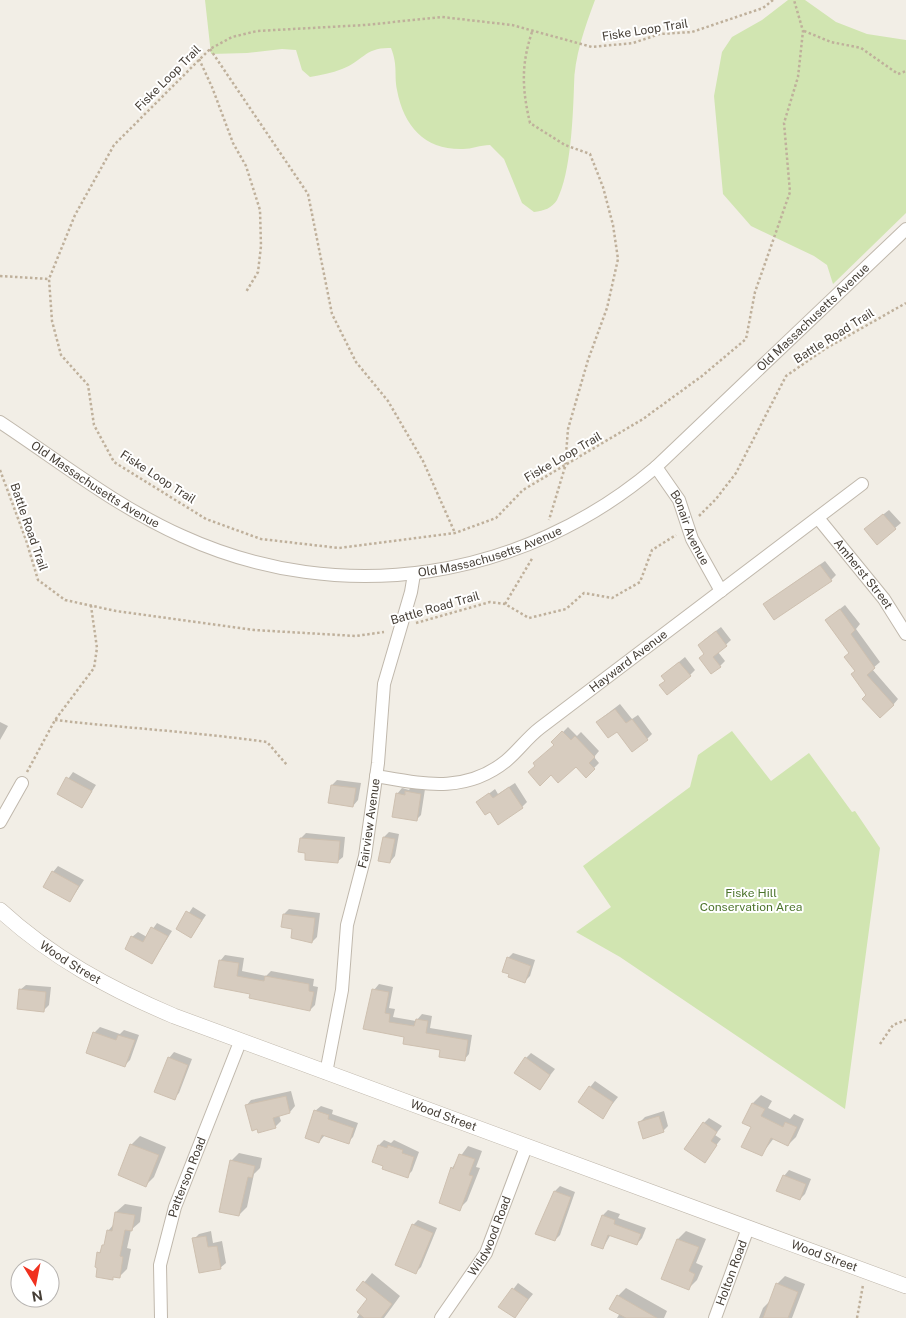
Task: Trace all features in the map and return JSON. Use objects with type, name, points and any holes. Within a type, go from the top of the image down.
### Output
[{"type":"street","name":"Old Massachusetts Avenue","points":[[0,422],[135,511],[180,536],[214,550],[268,566],[312,573],[368,576],[414,574],[471,564],[532,545],[599,509],[656,467],[906,229]]},
{"type":"street","name":"Bonair Avenue","points":[[656,467],[679,500],[692,539],[721,591]]},
{"type":"street","name":"Hayward Avenue","points":[[376,776],[445,785],[469,780],[497,767],[540,728],[862,484]]},
{"type":"street","name":"Amherst Street","points":[[818,518],[884,599],[906,634]]},
{"type":"street","name":"Fairview Avenue","points":[[326,1074],[342,990],[346,925],[364,862],[376,776],[384,684],[411,592],[414,574]]},
{"type":"street","points":[[0,822],[22,783]]},
{"type":"street","name":"Wood Street","points":[[0,910],[44,947],[95,978],[160,1010],[326,1074],[906,1286]]},
{"type":"street","name":"Patterson Road","points":[[161,1318],[160,1265],[175,1207],[240,1042]]},
{"type":"street","name":"Wildwood Road","points":[[441,1318],[486,1253],[526,1147]]},
{"type":"street","name":"Holton Road","points":[[715,1318],[748,1228]]},
{"type":"path","name":"Fiske Loop Trail","points":[[773,0],[763,8],[692,32],[660,34],[633,42],[592,47],[489,21],[442,17],[365,25],[258,31],[232,37],[210,49],[114,145],[75,215],[49,279],[52,321],[61,355],[88,385],[94,425],[114,462],[206,519],[261,539],[339,548],[455,533],[496,518],[523,490],[565,467],[643,419],[702,376],[746,339],[755,292],[790,192],[784,123],[798,77],[803,31],[794,0]]},
{"type":"path","points":[[803,31],[830,42],[861,48],[898,74],[906,71]]},
{"type":"path","points":[[532,32],[524,57],[525,101],[530,123],[565,145],[590,154],[603,187],[613,225],[618,259],[607,308],[588,360],[568,430],[565,467]]},
{"type":"path","points":[[210,49],[308,194],[332,314],[356,362],[388,401],[423,460],[455,533]]},
{"type":"path","points":[[199,59],[212,87],[233,143],[246,166],[260,210],[261,246],[258,272],[246,292]]},
{"type":"path","points":[[0,276],[49,279]]},
{"type":"path","name":"Battle Road Trail","points":[[0,470],[26,540],[38,580],[64,600],[91,606],[254,630],[356,636],[400,628],[480,603],[505,604],[529,618],[566,609],[584,594],[612,598],[640,582],[652,550],[688,527],[716,499],[736,473],[786,376],[825,349],[906,303]]},
{"type":"path","points":[[22,783],[55,720],[94,668],[97,648],[91,606]]},
{"type":"path","points":[[55,720],[132,729],[202,733],[267,742],[287,765]]},
{"type":"path","points":[[880,1044],[893,1025],[906,1020]]},
{"type":"path","points":[[856,1318],[867,1271]]},
{"type":"green space","points":[[205,0],[595,0],[578,53],[574,75],[572,128],[568,160],[562,189],[557,200],[547,209],[534,212],[522,203],[504,159],[490,145],[466,149],[450,148],[427,141],[418,134],[405,115],[400,103],[391,48],[375,50],[342,69],[310,77],[302,70],[296,50],[282,49],[247,53],[211,54]]},
{"type":"green space","points":[[788,0],[805,0],[836,22],[867,34],[906,40],[906,213],[833,284],[827,265],[814,256],[751,226],[723,194],[714,96],[722,52],[732,37],[762,20]]},
{"type":"green space","name":"Fiske Hill Conservation Area","points":[[732,731],[771,781],[809,753],[852,812],[855,811],[880,848],[845,1109],[620,957],[576,932],[611,907],[583,866],[690,787],[698,755]]},
{"type":"building","points":[[883,514],[896,529],[877,545],[864,529]]},
{"type":"building","points":[[820,565],[832,581],[774,620],[763,604]]},
{"type":"building","points":[[840,609],[855,630],[851,634],[875,668],[867,675],[894,705],[880,718],[862,699],[866,695],[851,674],[855,671],[844,657],[849,653],[825,620]]},
{"type":"building","points":[[716,631],[727,646],[713,657],[721,667],[711,674],[699,658],[704,654],[698,645]]},
{"type":"building","points":[[679,662],[691,676],[667,695],[659,685],[665,681],[661,676]]},
{"type":"building","points":[[615,709],[626,723],[632,719],[648,740],[632,752],[617,732],[608,738],[596,722]]},
{"type":"building","points":[[562,731],[571,740],[575,736],[595,757],[589,763],[595,769],[586,778],[576,767],[558,783],[551,775],[540,786],[528,772],[535,766],[533,763],[554,745],[551,742]]},
{"type":"building","points":[[66,777],[92,791],[82,808],[57,794]]},
{"type":"building","points":[[331,785],[356,788],[353,807],[328,803]]},
{"type":"building","points":[[509,787],[523,808],[498,825],[490,812],[485,815],[476,802],[489,793],[493,798]]},
{"type":"building","points":[[405,791],[421,794],[417,821],[392,817],[396,793],[405,795]]},
{"type":"building","points":[[383,837],[395,839],[390,863],[378,861]]},
{"type":"building","points":[[300,838],[340,841],[338,863],[305,860],[305,853],[298,852]]},
{"type":"building","points":[[52,871],[79,886],[70,902],[43,887]]},
{"type":"building","points":[[186,911],[202,920],[191,938],[176,929]]},
{"type":"building","points":[[283,914],[315,918],[312,943],[291,938],[292,929],[281,927]]},
{"type":"building","points":[[151,927],[168,936],[152,964],[125,949],[131,936],[143,942]]},
{"type":"building","points":[[507,957],[531,966],[525,983],[508,977],[509,974],[502,972]]},
{"type":"building","points":[[219,960],[239,963],[237,976],[264,981],[265,976],[309,984],[309,991],[314,992],[310,1011],[249,998],[250,994],[214,987]]},
{"type":"building","points":[[19,989],[46,992],[44,1012],[17,1009]]},
{"type":"building","points":[[372,989],[389,992],[385,1013],[390,1014],[389,1022],[414,1026],[416,1019],[428,1021],[426,1033],[468,1040],[465,1061],[439,1057],[440,1050],[403,1044],[404,1037],[363,1029]]},
{"type":"building","points":[[93,1032],[116,1040],[118,1035],[135,1040],[125,1067],[86,1053]]},
{"type":"building","points":[[168,1057],[188,1065],[175,1100],[154,1092]]},
{"type":"building","points":[[525,1057],[550,1075],[540,1090],[514,1073]]},
{"type":"building","points":[[589,1086],[613,1102],[603,1119],[578,1102]]},
{"type":"building","points":[[286,1096],[290,1113],[273,1118],[276,1128],[258,1133],[257,1129],[252,1131],[245,1105]]},
{"type":"building","points":[[752,1103],[765,1109],[761,1116],[783,1127],[785,1122],[797,1127],[788,1146],[771,1138],[762,1156],[741,1147],[751,1127],[742,1123]]},
{"type":"building","points":[[314,1110],[329,1115],[328,1119],[354,1128],[349,1144],[322,1135],[319,1143],[305,1138]]},
{"type":"building","points":[[659,1116],[664,1132],[643,1139],[638,1122]]},
{"type":"building","points":[[703,1122],[717,1132],[711,1141],[717,1145],[705,1163],[684,1149]]},
{"type":"building","points":[[130,1144],[159,1155],[146,1187],[118,1175]]},
{"type":"building","points":[[378,1145],[387,1148],[388,1145],[403,1150],[402,1153],[414,1157],[408,1178],[382,1169],[383,1166],[372,1162]]},
{"type":"building","points":[[459,1154],[475,1159],[469,1175],[473,1176],[460,1211],[439,1203],[451,1167],[453,1169]]},
{"type":"building","points":[[230,1160],[255,1166],[252,1178],[248,1177],[239,1216],[219,1212]]},
{"type":"building","points":[[783,1175],[806,1184],[800,1200],[776,1191]]},
{"type":"building","points":[[554,1191],[571,1197],[555,1241],[535,1234]]},
{"type":"building","points":[[115,1212],[135,1215],[132,1231],[125,1230],[120,1256],[123,1257],[120,1278],[113,1277],[113,1280],[96,1277],[97,1268],[95,1267],[97,1252],[100,1253],[102,1245],[104,1245],[107,1230],[112,1231]]},
{"type":"building","points":[[602,1215],[615,1220],[614,1224],[641,1234],[637,1245],[608,1235],[603,1249],[591,1245]]},
{"type":"building","points":[[412,1224],[433,1233],[416,1274],[395,1265]]},
{"type":"building","points":[[206,1236],[208,1247],[217,1246],[221,1269],[199,1273],[192,1238]]},
{"type":"building","points":[[677,1239],[699,1247],[689,1271],[695,1274],[689,1290],[661,1279]]},
{"type":"building","points":[[363,1281],[392,1304],[381,1318],[364,1318],[357,1312],[367,1299],[356,1290]]},
{"type":"building","points":[[776,1283],[798,1292],[788,1318],[763,1318]]},
{"type":"building","points":[[512,1288],[528,1299],[515,1318],[498,1307]]},
{"type":"building","points":[[617,1295],[657,1318],[626,1318],[609,1309]]}]
